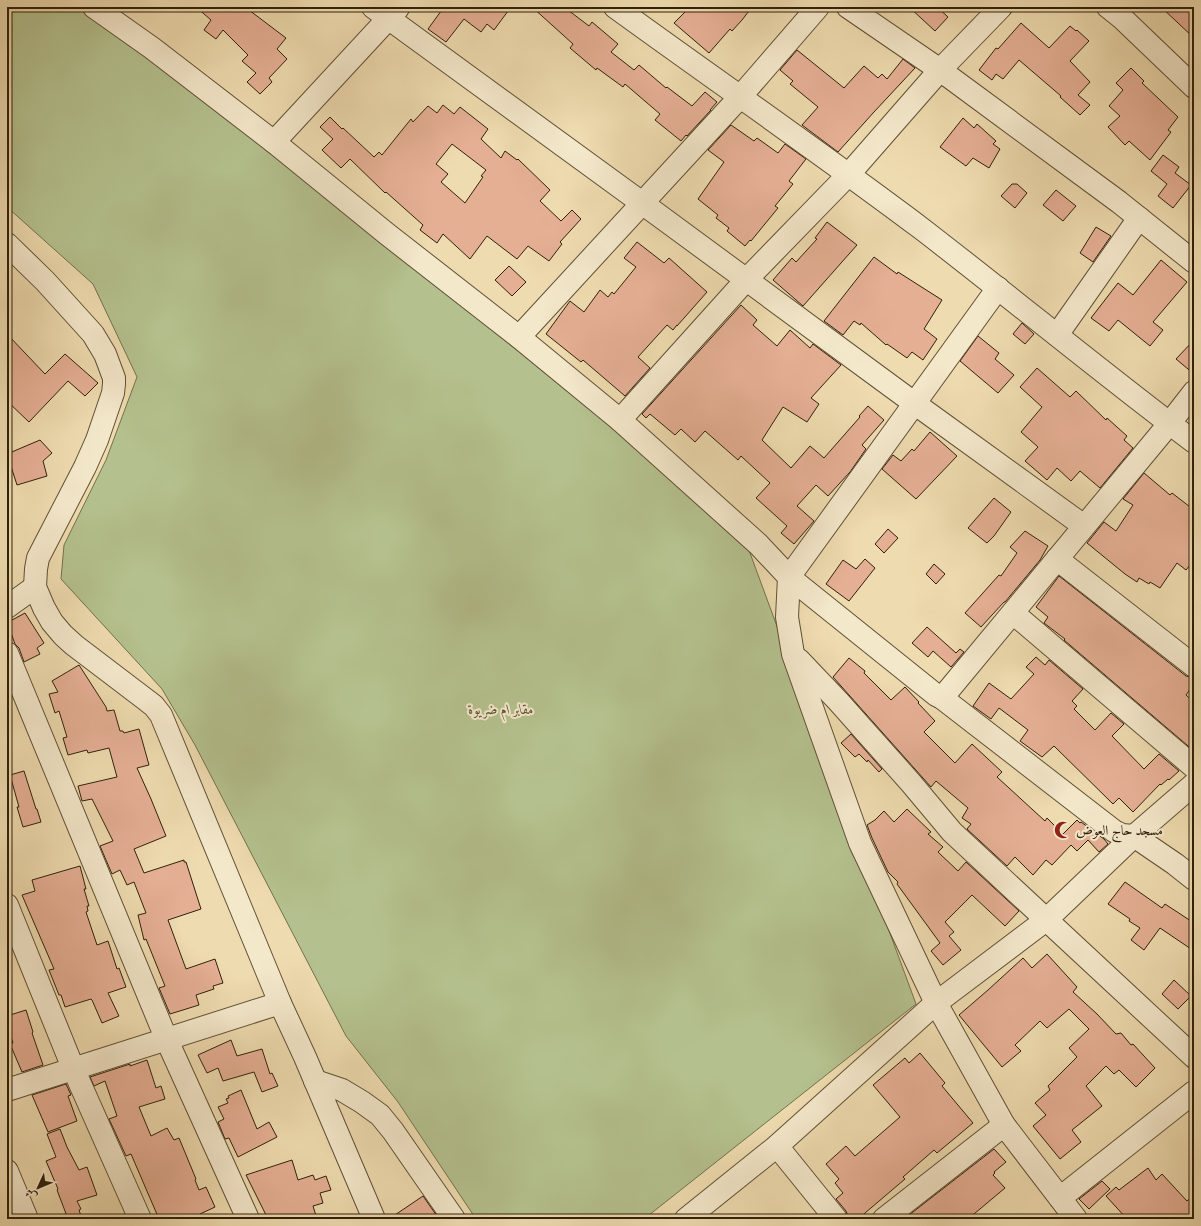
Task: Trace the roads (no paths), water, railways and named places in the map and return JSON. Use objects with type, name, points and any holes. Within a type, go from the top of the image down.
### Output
[{"type":"street","points":[[94,7],[152,48],[274,142],[387,234],[519,337],[620,420],[758,544],[789,577],[936,695],[942,698],[1114,831],[1122,835],[1134,836],[1194,879]]},
{"type":"street","points":[[615,7],[849,174],[998,288],[1169,424],[1194,442]]},
{"type":"street","points":[[519,337],[740,97],[818,7]]},
{"type":"street","points":[[848,7],[940,70],[1112,197],[1194,262]]},
{"type":"street","points":[[620,420],[746,280],[849,174],[940,70],[1001,7]]},
{"type":"street","points":[[274,142],[387,11],[746,280],[1084,526]]},
{"type":"street","points":[[1122,11],[1194,87]]},
{"type":"street","points":[[1056,335],[1139,218]]},
{"type":"street","points":[[7,244],[45,281],[93,334],[106,354],[114,378],[113,393],[85,468],[38,558],[35,587],[50,617],[63,635],[154,706],[161,715],[280,1003],[374,1219]]},
{"type":"street","points":[[998,288],[789,577],[787,617],[793,654],[860,843],[936,1003],[1004,1125],[1069,1212],[1194,1092]]},
{"type":"street","points":[[942,698],[1194,392]]},
{"type":"street","points":[[1057,559],[1194,666]]},
{"type":"street","points":[[7,608],[35,587]]},
{"type":"street","points":[[1013,613],[1194,767]]},
{"type":"street","points":[[7,653],[166,1038],[248,1219]]},
{"type":"street","points":[[793,654],[838,701],[911,783],[952,832],[1194,1057]]},
{"type":"street","points":[[686,1219],[777,1146],[936,1003],[1046,920],[1134,836],[1194,784]]},
{"type":"street","points":[[7,905],[73,1068],[140,1219]]},
{"type":"street","points":[[7,1090],[166,1038],[280,1003]]},
{"type":"street","points":[[315,1081],[342,1090],[380,1115],[393,1131],[454,1219]]},
{"type":"street","points":[[884,1219],[1004,1125]]},
{"type":"street","points":[[777,1146],[836,1219]]},
{"type":"street","points":[[7,1171],[27,1219]]},
{"type":"place","name":"مسجد حاج العوض","points":[[1063,830]]},
{"type":"park label","name":"مقابر ام ضريوة","points":[[501,709]]}]
